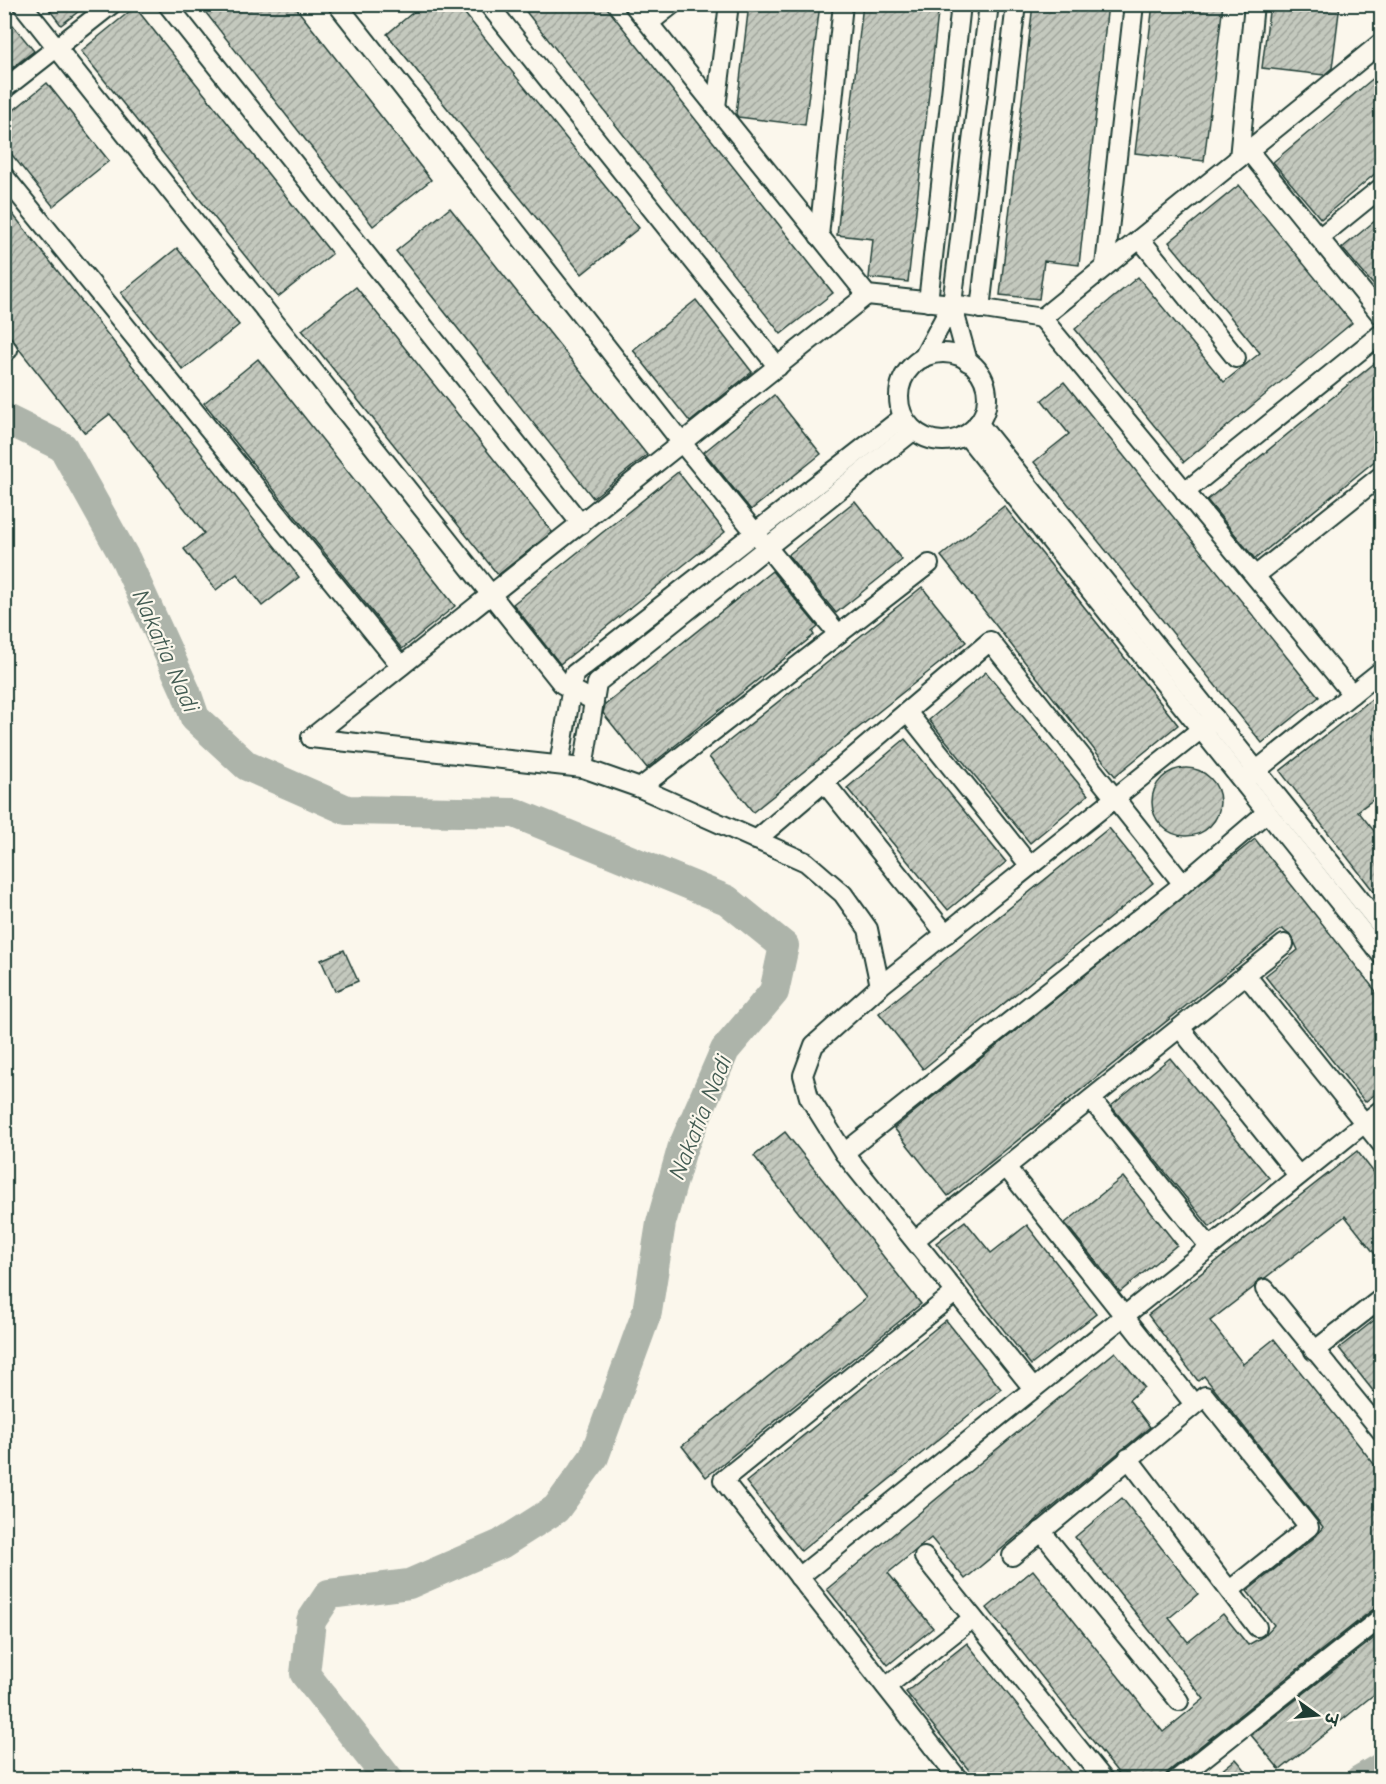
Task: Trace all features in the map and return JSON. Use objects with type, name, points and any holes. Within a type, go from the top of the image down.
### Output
[{"type":"street","points":[[22,4],[562,684],[594,701]]},
{"type":"street","points":[[4,89],[112,4]]},
{"type":"street","points":[[167,4],[581,524]]},
{"type":"street","points":[[337,4],[682,443],[838,634]]},
{"type":"street","points":[[488,4],[778,367]]},
{"type":"street","points":[[633,4],[867,296]]},
{"type":"street","points":[[649,24],[673,4]]},
{"type":"street","points":[[716,107],[729,4]]},
{"type":"street","points":[[819,236],[843,4]]},
{"type":"street","points":[[928,302],[961,4]]},
{"type":"street","points":[[923,358],[952,304],[989,4]]},
{"type":"street","points":[[980,309],[1016,4]]},
{"type":"street","points":[[1105,266],[1134,4]]},
{"type":"street","points":[[1254,4],[1244,154],[1319,238],[1382,316]]},
{"type":"street","points":[[1042,318],[1382,42]]},
{"type":"street","points":[[4,176],[401,666]]},
{"type":"street","points":[[1319,238],[1382,187]]},
{"type":"street","points":[[1140,239],[1236,358]]},
{"type":"street","points":[[880,986],[868,929],[843,894],[806,862],[640,788],[583,768],[311,738],[867,296],[952,304],[1042,318],[1352,694]]},
{"type":"street","points":[[952,304],[968,362]]},
{"type":"street","points":[[1185,492],[1382,333]]},
{"type":"street","points":[[940,353],[957,355],[968,362],[982,378],[987,394],[985,412],[972,429],[946,442],[928,440],[908,424],[898,400],[901,383],[910,368],[923,358],[940,353]]},
{"type":"street","points":[[559,765],[574,674],[755,532],[908,424]]},
{"type":"street","points":[[583,768],[597,683],[767,547],[908,424]]},
{"type":"street","points":[[972,429],[1250,776],[1382,927]]},
{"type":"street","points":[[1255,576],[1378,485]]},
{"type":"street","points":[[640,788],[929,564]]},
{"type":"street","points":[[756,840],[990,641],[1183,884]]},
{"type":"street","points":[[1250,776],[1382,670]]},
{"type":"street","points":[[907,712],[1030,866]]},
{"type":"street","points":[[1032,1387],[844,1153],[809,1097],[803,1075],[814,1045],[880,986],[1208,724]]},
{"type":"street","points":[[1250,776],[1267,812],[1382,956]]},
{"type":"street","points":[[824,782],[946,934]]},
{"type":"street","points":[[844,1153],[1183,884],[1267,812]]},
{"type":"street","points":[[915,1240],[1284,944]]},
{"type":"street","points":[[1246,975],[1382,1145]]},
{"type":"street","points":[[1180,1028],[1298,1175]]},
{"type":"street","points":[[1091,1099],[1209,1246]]},
{"type":"street","points":[[799,1577],[1032,1387],[1382,1108]]},
{"type":"street","points":[[1006,1167],[1194,1404]]},
{"type":"street","points":[[1265,1289],[1382,1432]]},
{"type":"street","points":[[956,1292],[723,1480],[959,1779]]},
{"type":"street","points":[[1314,1351],[1382,1298]]},
{"type":"street","points":[[1012,1556],[1205,1396],[1309,1527],[1230,1590]]},
{"type":"street","points":[[1128,1458],[1257,1627]]},
{"type":"street","points":[[1041,1531],[1179,1701]]},
{"type":"street","points":[[924,1557],[1104,1779]]},
{"type":"street","points":[[1176,1779],[1382,1617]]},
{"type":"street","points":[[886,1687],[973,1618]]},
{"type":"building","points":[[45,4],[88,4],[61,25]]},
{"type":"building","points":[[199,4],[293,4],[431,180],[373,226]]},
{"type":"building","points":[[423,4],[457,4],[639,228],[582,274],[387,34]]},
{"type":"building","points":[[520,4],[604,4],[833,293],[781,334]]},
{"type":"building","points":[[749,4],[820,4],[805,125],[738,117],[736,114]]},
{"type":"building","points":[[863,4],[939,4],[908,282],[869,278],[873,239],[837,235]]},
{"type":"building","points":[[1033,4],[1108,4],[1079,265],[1044,261],[1039,299],[1000,295]]},
{"type":"building","points":[[1153,4],[1223,4],[1204,161],[1135,153]]},
{"type":"building","points":[[1270,4],[1340,4],[1332,68],[1324,75],[1262,68]]},
{"type":"building","points":[[135,7],[332,254],[278,297],[81,51]]},
{"type":"building","points":[[4,14],[34,51],[4,74]]},
{"type":"building","points":[[1382,71],[1382,168],[1321,219],[1273,162]]},
{"type":"building","points":[[47,83],[109,161],[53,206],[4,145],[4,118]]},
{"type":"building","points":[[1239,185],[1352,323],[1184,462],[1075,329],[1138,277],[1224,382],[1260,353],[1169,242]]},
{"type":"building","points":[[4,203],[299,577],[262,606],[237,574],[216,590],[184,549],[204,533],[110,414],[85,433],[4,330]]},
{"type":"building","points":[[450,208],[647,455],[593,498],[396,251]]},
{"type":"building","points":[[1382,215],[1382,295],[1342,248]]},
{"type":"building","points":[[177,248],[239,325],[183,370],[121,293]]},
{"type":"building","points":[[356,287],[552,532],[498,575],[302,330]]},
{"type":"building","points":[[696,300],[752,372],[690,422],[633,350]]},
{"type":"building","points":[[1382,357],[1382,455],[1255,559],[1207,500]]},
{"type":"building","points":[[258,359],[455,606],[402,649],[204,403]]},
{"type":"building","points":[[1064,382],[1319,697],[1262,743],[1034,462],[1069,434],[1042,400]]},
{"type":"building","points":[[774,395],[821,454],[751,510],[704,452]]},
{"type":"building","points":[[678,472],[725,532],[560,664],[513,604]]},
{"type":"building","points":[[855,501],[902,560],[836,613],[788,555]]},
{"type":"building","points":[[1004,506],[1178,725],[1115,776],[941,556]]},
{"type":"building","points":[[772,571],[818,627],[812,632],[814,635],[647,768],[603,713],[605,705]]},
{"type":"building","points":[[922,587],[966,642],[753,812],[709,757]]},
{"type":"building","points":[[986,672],[1088,795],[1030,843],[929,720]]},
{"type":"building","points":[[1382,691],[1382,793],[1358,811],[1382,841],[1382,902],[1280,771]]},
{"type":"building","points":[[905,739],[1006,862],[948,910],[847,788]]},
{"type":"building","points":[[1186,768],[1199,771],[1210,778],[1217,789],[1220,802],[1217,815],[1210,826],[1199,833],[1186,836],[1173,833],[1162,826],[1155,815],[1152,802],[1155,789],[1162,778],[1173,771]]},
{"type":"building","points":[[1109,828],[1153,883],[923,1069],[879,1013]]},
{"type":"building","points":[[1255,839],[1382,999],[1382,1089],[1365,1102],[1265,976],[1298,950],[1292,937],[1282,929],[948,1196],[894,1128]]},
{"type":"building","points":[[344,950],[358,981],[335,991],[321,960]]},
{"type":"building","points":[[1170,1058],[1269,1178],[1210,1227],[1111,1106]]},
{"type":"building","points":[[785,1132],[921,1304],[706,1477],[682,1446],[866,1298],[754,1156]]},
{"type":"building","points":[[1357,1151],[1382,1183],[1382,1263],[1345,1216],[1265,1278],[1258,1280],[1254,1287],[1210,1321],[1243,1364],[1274,1339],[1382,1474],[1382,1606],[1375,1608],[1169,1771],[1162,1779],[1123,1779],[987,1608],[1033,1570],[1163,1732],[1204,1699],[1075,1537],[1122,1498],[1198,1594],[1169,1618],[1188,1642],[1223,1614],[1248,1645],[1264,1636],[1274,1625],[1247,1591],[1316,1536],[1323,1527],[1204,1376],[1198,1381],[1148,1315]]},
{"type":"building","points":[[1123,1177],[1177,1245],[1120,1292],[1065,1223]]},
{"type":"building","points":[[965,1221],[991,1253],[1027,1225],[1096,1314],[1031,1365],[936,1243]]},
{"type":"building","points":[[1382,1314],[1382,1402],[1339,1348]]},
{"type":"building","points":[[946,1320],[1001,1389],[801,1551],[746,1482]]},
{"type":"building","points":[[1115,1352],[1144,1387],[1129,1400],[1150,1427],[965,1579],[931,1538],[888,1573],[933,1628],[888,1665],[827,1589]]},
{"type":"building","points":[[1382,1632],[1382,1688],[1280,1770],[1251,1735]]},
{"type":"building","points":[[967,1643],[1076,1779],[976,1779],[906,1692]]},
{"type":"building","points":[[1236,1759],[1253,1779],[1211,1779]]},
{"type":"waterway","name":"Nakatia Nadi","points":[[4,418],[63,447],[126,560],[186,692],[195,718],[247,766],[347,810],[515,813],[727,900],[784,946],[774,992],[725,1050],[682,1149],[661,1223],[647,1312],[594,1457],[556,1509],[501,1544],[409,1584],[329,1594],[311,1621],[305,1674],[389,1780]]},
{"type":"waterway","name":"Nakatia Nadi","points":[[1360,1780],[1382,1767]]}]
